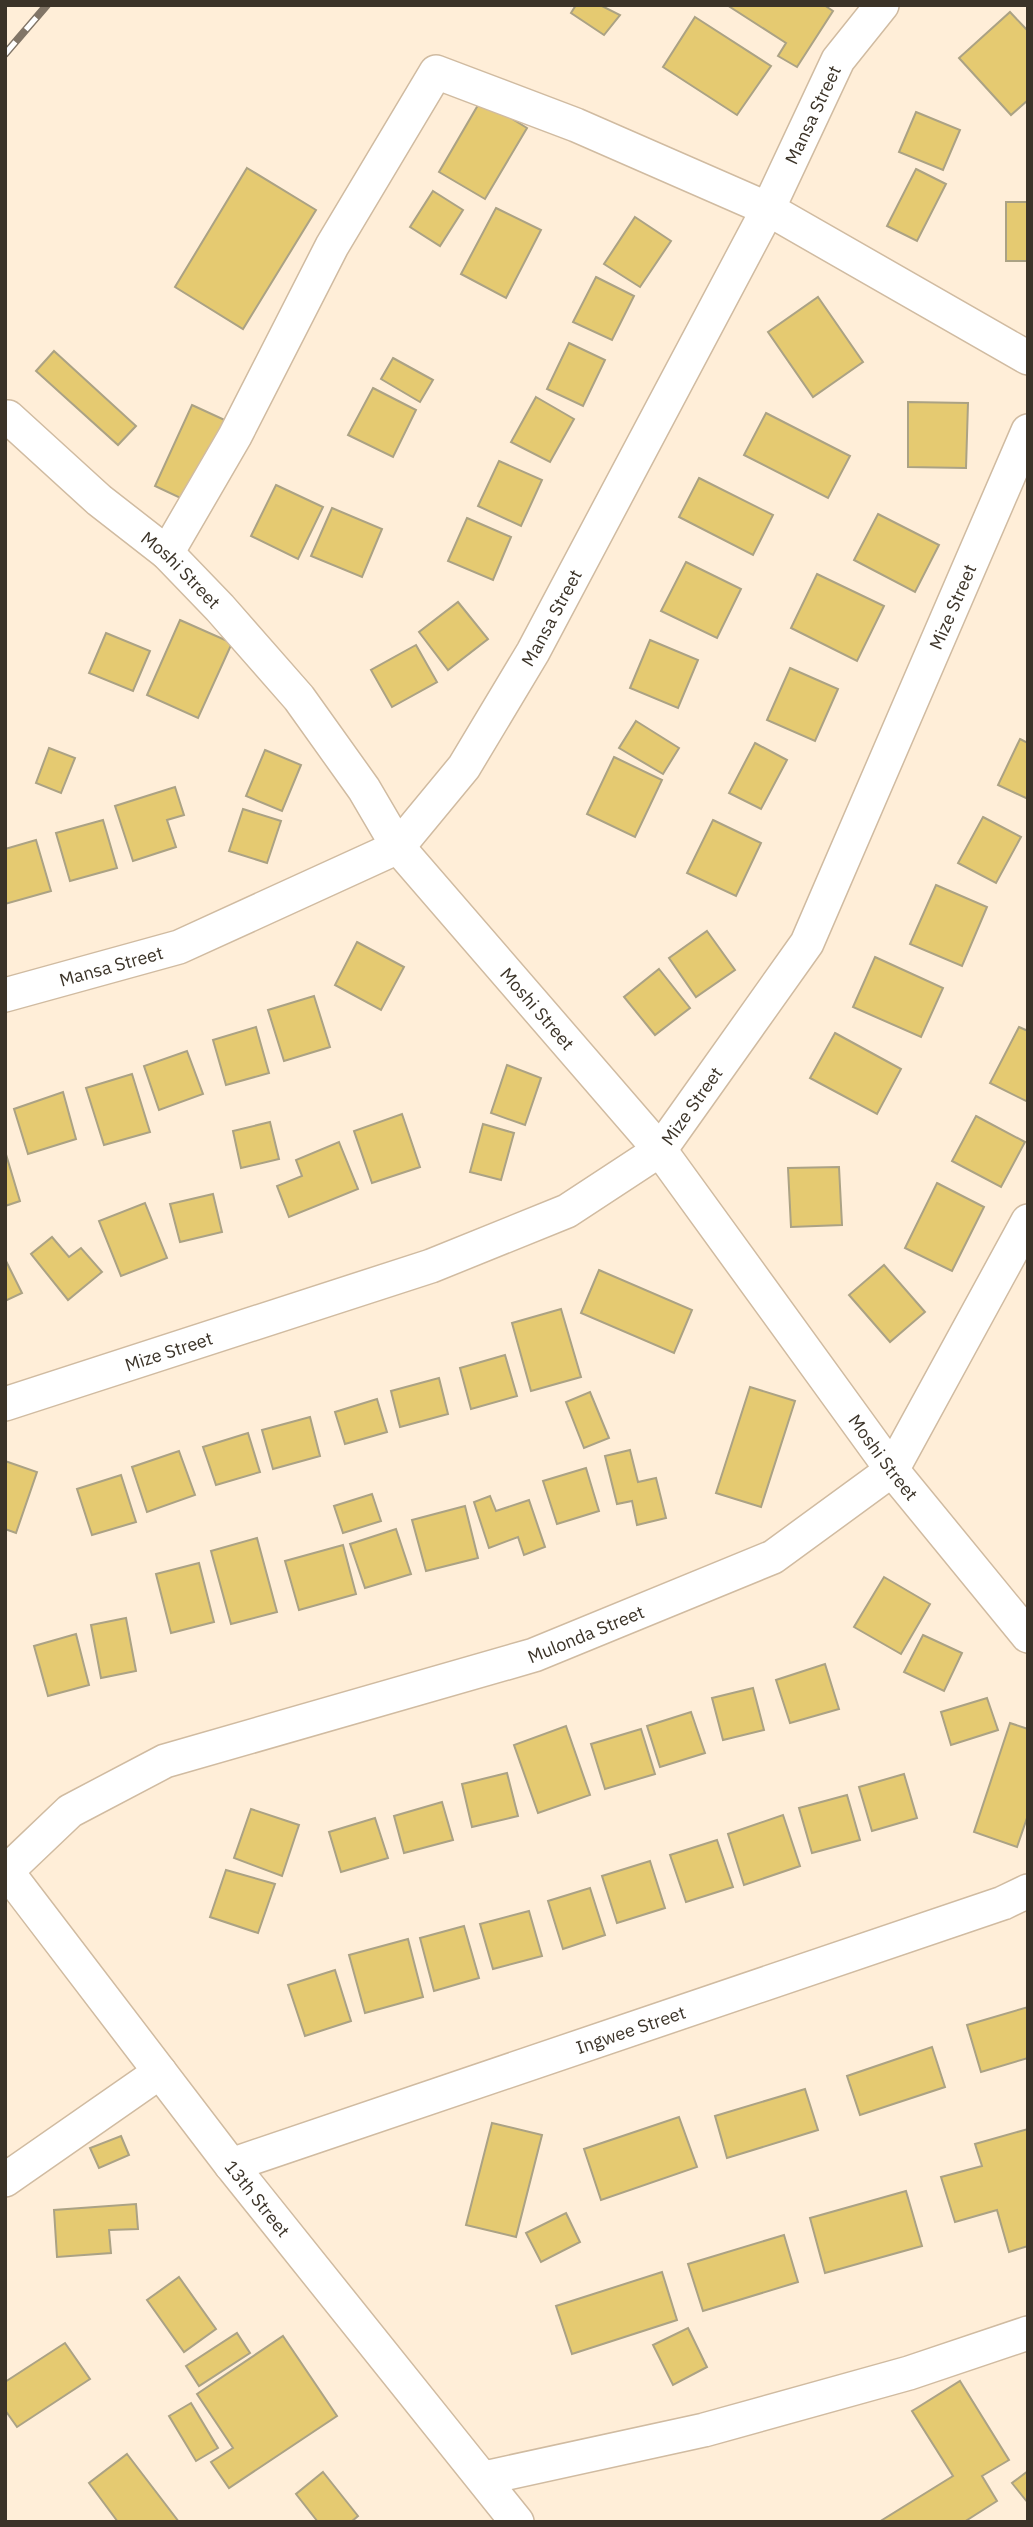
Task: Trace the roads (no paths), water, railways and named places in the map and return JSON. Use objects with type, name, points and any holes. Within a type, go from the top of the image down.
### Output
[{"type":"street","name":"Mansa Street","points":[[5,995],[179,947],[398,847],[464,767],[533,652],[768,209],[838,60],[882,5]]},
{"type":"street","points":[[167,553],[235,436],[332,246],[436,72],[576,125],[768,209],[1028,358]]},
{"type":"street","name":"Moshi Street","points":[[8,417],[99,500],[167,553],[220,608],[299,698],[364,789],[398,847],[660,1150],[892,1471],[1028,1636]]},
{"type":"street","name":"Mize Street","points":[[5,1404],[431,1266],[567,1211],[660,1150],[807,943],[1028,431]]},
{"type":"street","name":"Mulonda Street","points":[[6,1870],[70,1811],[164,1761],[534,1655],[773,1557],[892,1471],[1028,1221]]},
{"type":"street","name":"13th Street","points":[[6,1870],[231,2165],[517,2522]]},
{"type":"street","name":"Ingwee Street","points":[[231,2165],[1003,1903],[1028,1891]]},
{"type":"street","points":[[5,2180],[160,2072]]},
{"type":"street","points":[[484,2478],[704,2430],[909,2372],[1028,2333]]},
{"type":"railway","points":[[5,54],[47,5]]}]
